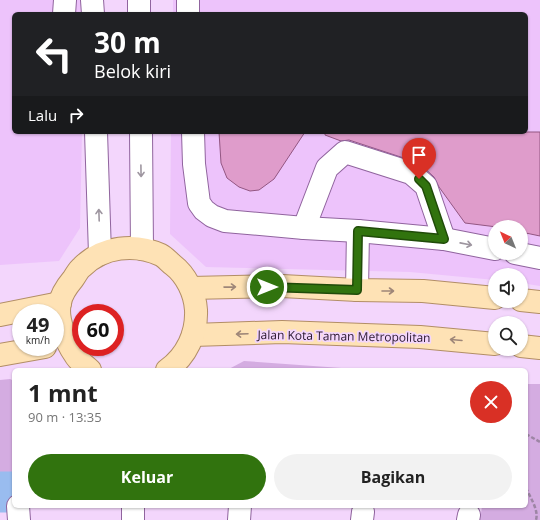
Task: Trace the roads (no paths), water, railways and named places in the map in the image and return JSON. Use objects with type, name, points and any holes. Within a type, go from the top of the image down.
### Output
[{"type":"main road","points":[[0,315],[60,303],[69,284],[82,266],[100,254],[120,248],[142,249],[162,256],[179,269],[191,288],[195,303],[196,319],[193,336],[184,354],[169,368]]},
{"type":"main road","points":[[191,288],[282,286],[357,290],[423,291],[488,297]]},
{"type":"main road","points":[[528,301],[540,302]]},
{"type":"main road","name":"Jalan Kota Taman Metropolitan","points":[[193,336],[282,332],[420,337],[488,343]]},
{"type":"main road","points":[[64,346],[88,368]]},
{"type":"main road","points":[[528,347],[540,348]]},
{"type":"main road","points":[[0,355],[12,353]]},
{"type":"street","points":[[64,0],[64,12]]},
{"type":"street","points":[[92,0],[93,12]]},
{"type":"street","points":[[139,0],[139,12]]},
{"type":"street","points":[[188,0],[188,12]]},
{"type":"street","points":[[96,134],[100,254]]},
{"type":"street","points":[[141,134],[142,249]]},
{"type":"street","points":[[193,134],[194,164],[199,203],[204,210],[212,216],[225,221],[444,239],[488,248]]},
{"type":"street","points":[[304,228],[327,168],[345,152],[411,173],[426,186],[444,239]]},
{"type":"street","points":[[357,290],[358,231]]},
{"type":"street","points":[[528,256],[540,258]]},
{"type":"street","points":[[18,508],[19,520]]},
{"type":"street","points":[[133,508],[133,520]]},
{"type":"street","points":[[239,520],[240,508]]},
{"type":"waterway","points":[[0,492],[12,492]]}]
